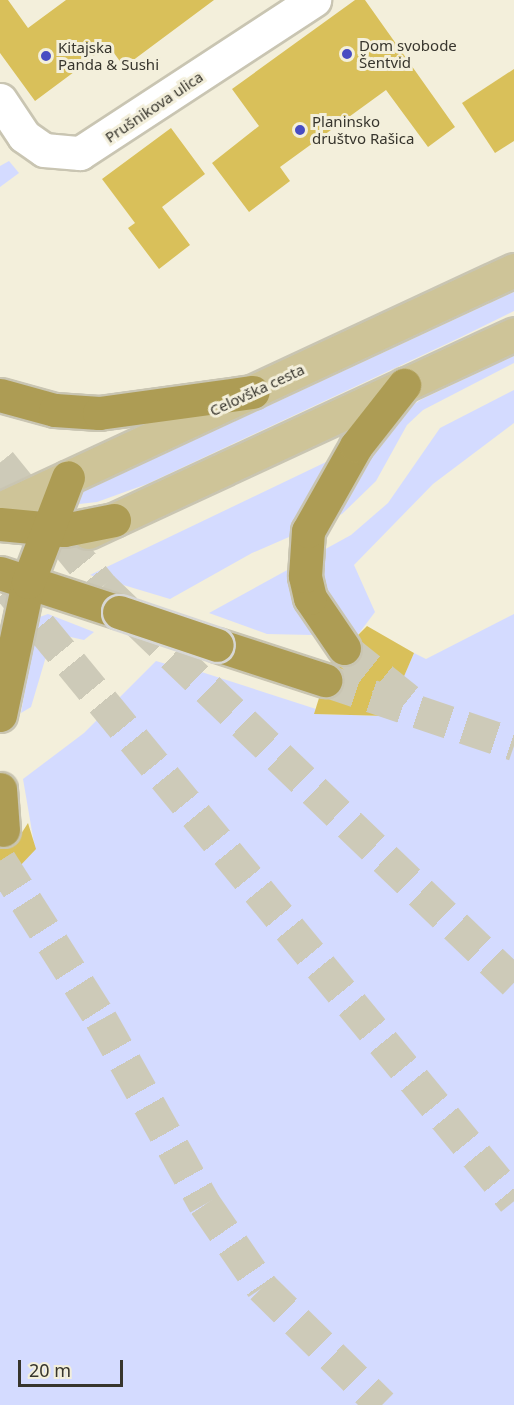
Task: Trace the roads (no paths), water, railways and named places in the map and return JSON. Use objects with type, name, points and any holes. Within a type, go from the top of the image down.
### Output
[{"type":"highway","points":[[344,648],[319,616],[304,576],[308,531],[356,446],[404,386]]},
{"type":"highway","points":[[0,395],[55,410],[99,413],[253,392]]},
{"type":"highway","points":[[0,715],[22,563],[68,477]]},
{"type":"highway","points":[[22,563],[114,520]]},
{"type":"highway","points":[[0,524],[22,563],[119,612],[325,680]]},
{"type":"highway","points":[[0,789],[2,818]]},
{"type":"main road","name":"Celovška cesta","points":[[0,509],[514,270]]},
{"type":"main road","points":[[114,520],[514,334]]},
{"type":"street","name":"Prušnikova ulica","points":[[0,100],[24,135],[44,150],[81,153],[314,0]]},
{"type":"tunnel","points":[[0,462],[102,587],[514,982]]},
{"type":"tunnel","points":[[9,588],[514,1201]]},
{"type":"tunnel","points":[[344,648],[410,701]]},
{"type":"tunnel","points":[[325,680],[514,744]]},
{"type":"tunnel","points":[[0,860],[101,1019],[205,1204],[262,1287],[382,1405]]},
{"type":"place","name":"Dom svobode Šentvid","points":[[347,54]]},
{"type":"place","name":"Kitajska Panda & Sushi","points":[[46,56]]},
{"type":"place","name":"Planinsko društvo Rašica","points":[[300,130]]}]
